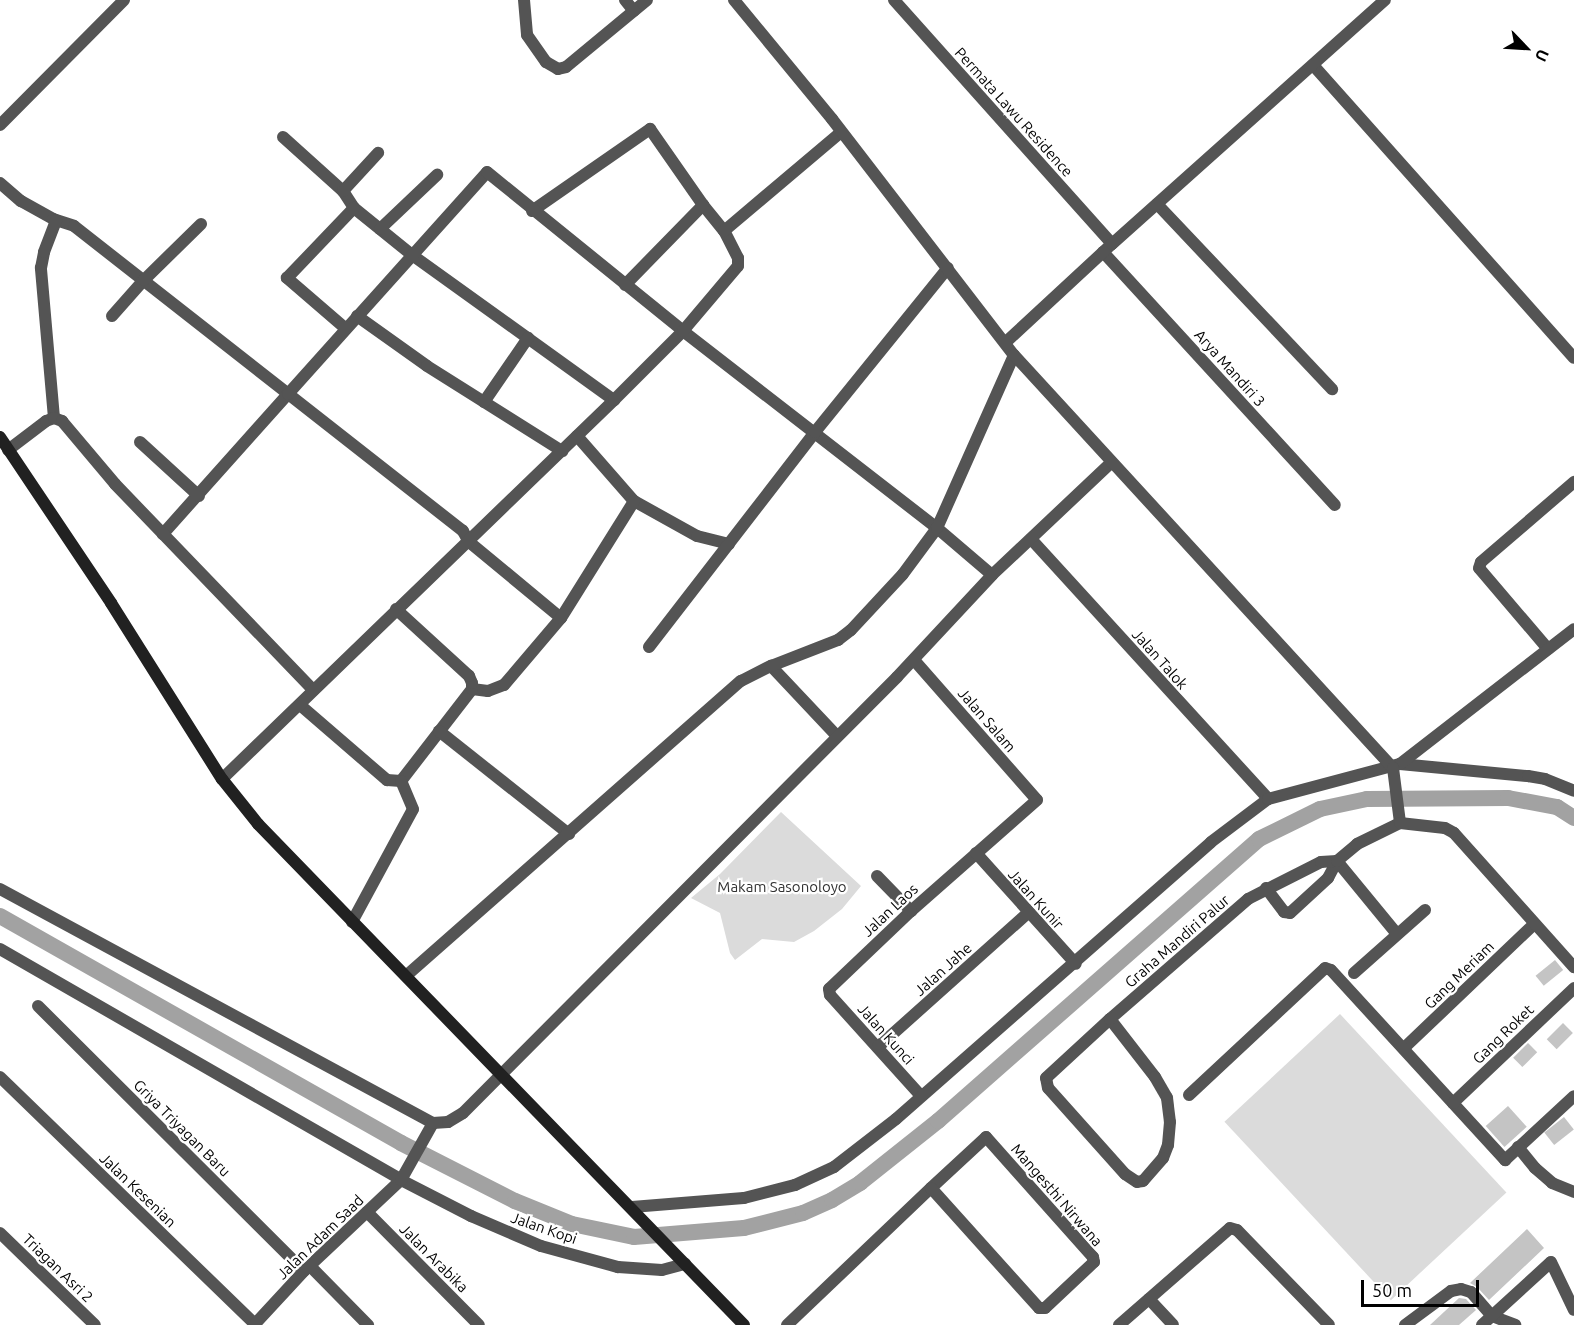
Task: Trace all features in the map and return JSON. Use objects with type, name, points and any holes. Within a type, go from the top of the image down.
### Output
[{"type":"main road","points":[[0,437],[111,603],[222,779],[258,824],[637,1211],[744,1325]]},
{"type":"street","points":[[0,126],[124,0]]},
{"type":"street","points":[[524,0],[527,34],[546,62],[558,69],[566,67],[647,0]]},
{"type":"street","points":[[625,0],[634,11]]},
{"type":"street","points":[[734,0],[841,132],[1014,355],[1111,463],[1396,768],[1400,819],[1445,828],[1454,833],[1574,967]]},
{"type":"street","name":"Permata Lawu Residence","points":[[894,0],[1108,248]]},
{"type":"street","points":[[1006,342],[1385,0]]},
{"type":"street","points":[[1313,65],[1574,358]]},
{"type":"street","points":[[222,779],[614,400],[683,331],[738,266],[738,258],[724,231],[702,205],[650,129],[532,211]]},
{"type":"street","points":[[724,231],[841,132]]},
{"type":"street","points":[[283,137],[342,191],[354,208],[412,255],[614,400]]},
{"type":"street","points":[[342,191],[378,153]]},
{"type":"street","points":[[164,534],[345,328],[487,172],[532,211],[683,331],[937,528],[992,575]]},
{"type":"street","points":[[380,229],[437,175]]},
{"type":"street","points":[[0,183],[21,201],[52,218],[74,226],[144,280],[464,531],[469,542],[561,618]]},
{"type":"street","points":[[1157,204],[1332,389]]},
{"type":"street","points":[[625,285],[702,205]]},
{"type":"street","points":[[345,328],[287,279],[354,208]]},
{"type":"street","points":[[52,218],[41,268],[54,418]]},
{"type":"street","points":[[112,315],[201,224]]},
{"type":"street","name":"Arya Mandiri 3","points":[[1108,248],[1335,505]]},
{"type":"street","points":[[649,647],[815,432],[948,268]]},
{"type":"street","points":[[357,316],[427,366],[562,451]]},
{"type":"street","points":[[484,402],[528,338]]},
{"type":"street","points":[[407,975],[741,681],[771,666],[838,640],[851,630],[903,574],[937,528],[1014,355]]},
{"type":"street","points":[[8,450],[46,421],[54,418]]},
{"type":"street","points":[[54,418],[69,427],[116,484],[313,690]]},
{"type":"street","points":[[577,436],[634,501],[697,536],[729,544]]},
{"type":"street","points":[[140,442],[199,496]]},
{"type":"street","points":[[0,889],[431,1126],[455,1119],[502,1075],[914,660],[992,575],[1111,463]]},
{"type":"street","points":[[1548,649],[1480,571],[1479,565],[1574,482]]},
{"type":"street","points":[[472,689],[488,691],[504,685],[561,618],[634,501]]},
{"type":"street","name":"Jalan Talok","points":[[1031,539],[1268,799]]},
{"type":"street","points":[[396,609],[469,676],[472,689]]},
{"type":"street","points":[[1396,768],[1574,629]]},
{"type":"street","name":"Jalan Salam","points":[[914,660],[1037,800]]},
{"type":"street","points":[[771,666],[837,736]]},
{"type":"street","points":[[401,781],[472,689]]},
{"type":"street","points":[[300,705],[387,780],[401,781]]},
{"type":"street","points":[[439,732],[569,834]]},
{"type":"street","points":[[637,1211],[744,1198],[795,1185],[834,1167],[1076,964],[1211,842],[1268,799],[1396,768],[1528,776],[1545,779],[1574,791]]},
{"type":"street","points":[[352,922],[413,809],[401,781]]},
{"type":"street","name":"Jalan Laos","points":[[829,992],[831,985],[911,911],[1037,800]]},
{"type":"street","name":"Graha Mandiri Palur","points":[[1266,888],[1284,912],[1290,913],[1328,878],[1337,861],[1361,842],[1400,819]]},
{"type":"street","name":"Jalan Kunir","points":[[976,853],[1028,914],[1076,964]]},
{"type":"street","name":"Graha Mandiri Palur","points":[[1110,1019],[1155,1077],[1167,1098],[1170,1122],[1166,1151],[1150,1176],[1143,1181],[1137,1182],[1125,1174],[1045,1083],[1050,1074],[1110,1019],[1248,900],[1266,888],[1321,861],[1337,861]]},
{"type":"street","points":[[1337,861],[1397,934]]},
{"type":"street","points":[[877,876],[911,911]]},
{"type":"street","points":[[1354,973],[1425,910]]},
{"type":"street","name":"Jalan Jahe","points":[[878,1047],[1028,914]]},
{"type":"street","name":"Gang Meriam","points":[[1404,1048],[1534,924]]},
{"type":"street","name":"Jalan Kopi","points":[[0,949],[471,1216],[541,1246],[618,1267],[662,1270],[684,1262]]},
{"type":"street","points":[[1189,1095],[1325,968],[1331,970],[1505,1160],[1574,1095]]},
{"type":"street","name":"Gang Roket","points":[[1453,1103],[1574,988]]},
{"type":"street","name":"Jalan Kunci","points":[[829,992],[921,1096]]},
{"type":"street","name":"Griya Triyagan Baru","points":[[38,1006],[368,1325]]},
{"type":"street","name":"Jalan Kesenian","points":[[0,1077],[255,1325]]},
{"type":"street","name":"Jalan Adam Saad","points":[[255,1325],[307,1268],[404,1176],[431,1126]]},
{"type":"street","name":"Mangesthi Nirwana","points":[[787,1325],[931,1188],[987,1137],[1093,1257],[1094,1262],[1045,1308],[1040,1308],[931,1188]]},
{"type":"street","points":[[1518,1147],[1535,1168],[1552,1183],[1574,1192]]},
{"type":"street","name":"Jalan Arabika","points":[[367,1212],[479,1325]]},
{"type":"street","points":[[1119,1325],[1226,1229],[1233,1228],[1329,1325]]},
{"type":"street","name":"Triagan Asri 2","points":[[0,1233],[95,1325]]},
{"type":"street","points":[[1482,1325],[1551,1262],[1574,1310]]},
{"type":"street","points":[[1405,1325],[1456,1289],[1471,1293],[1492,1316],[1515,1325]]},
{"type":"street","points":[[1149,1299],[1173,1325]]},
{"type":"green space","name":"Makam Sasonoloyo","points":[[781,812],[861,886],[842,909],[814,931],[794,942],[762,939],[735,960],[730,953],[720,913],[691,898],[720,874]]},
{"type":"green space","points":[[1340,1014],[1506,1192],[1391,1300],[1224,1122]]},
{"type":"building","points":[[1555,960],[1563,970],[1544,986],[1536,976]]},
{"type":"building","points":[[1563,1023],[1573,1033],[1557,1049],[1547,1039]]},
{"type":"building","points":[[1528,1043],[1537,1052],[1522,1067],[1513,1058]]},
{"type":"building","points":[[1508,1106],[1527,1127],[1504,1147],[1486,1126]]},
{"type":"building","points":[[1564,1117],[1574,1130],[1554,1145],[1544,1132]]},
{"type":"building","points":[[1527,1229],[1544,1248],[1489,1300],[1470,1283]]},
{"type":"building","points":[[1459,1298],[1466,1299],[1476,1310],[1459,1325],[1430,1325]]},
{"type":"waterway","points":[[0,916],[401,1143],[515,1201],[572,1224],[634,1237],[744,1228],[803,1213],[832,1200],[860,1183],[938,1121],[1259,839],[1320,809],[1367,799],[1508,798],[1557,807],[1574,818]]}]
